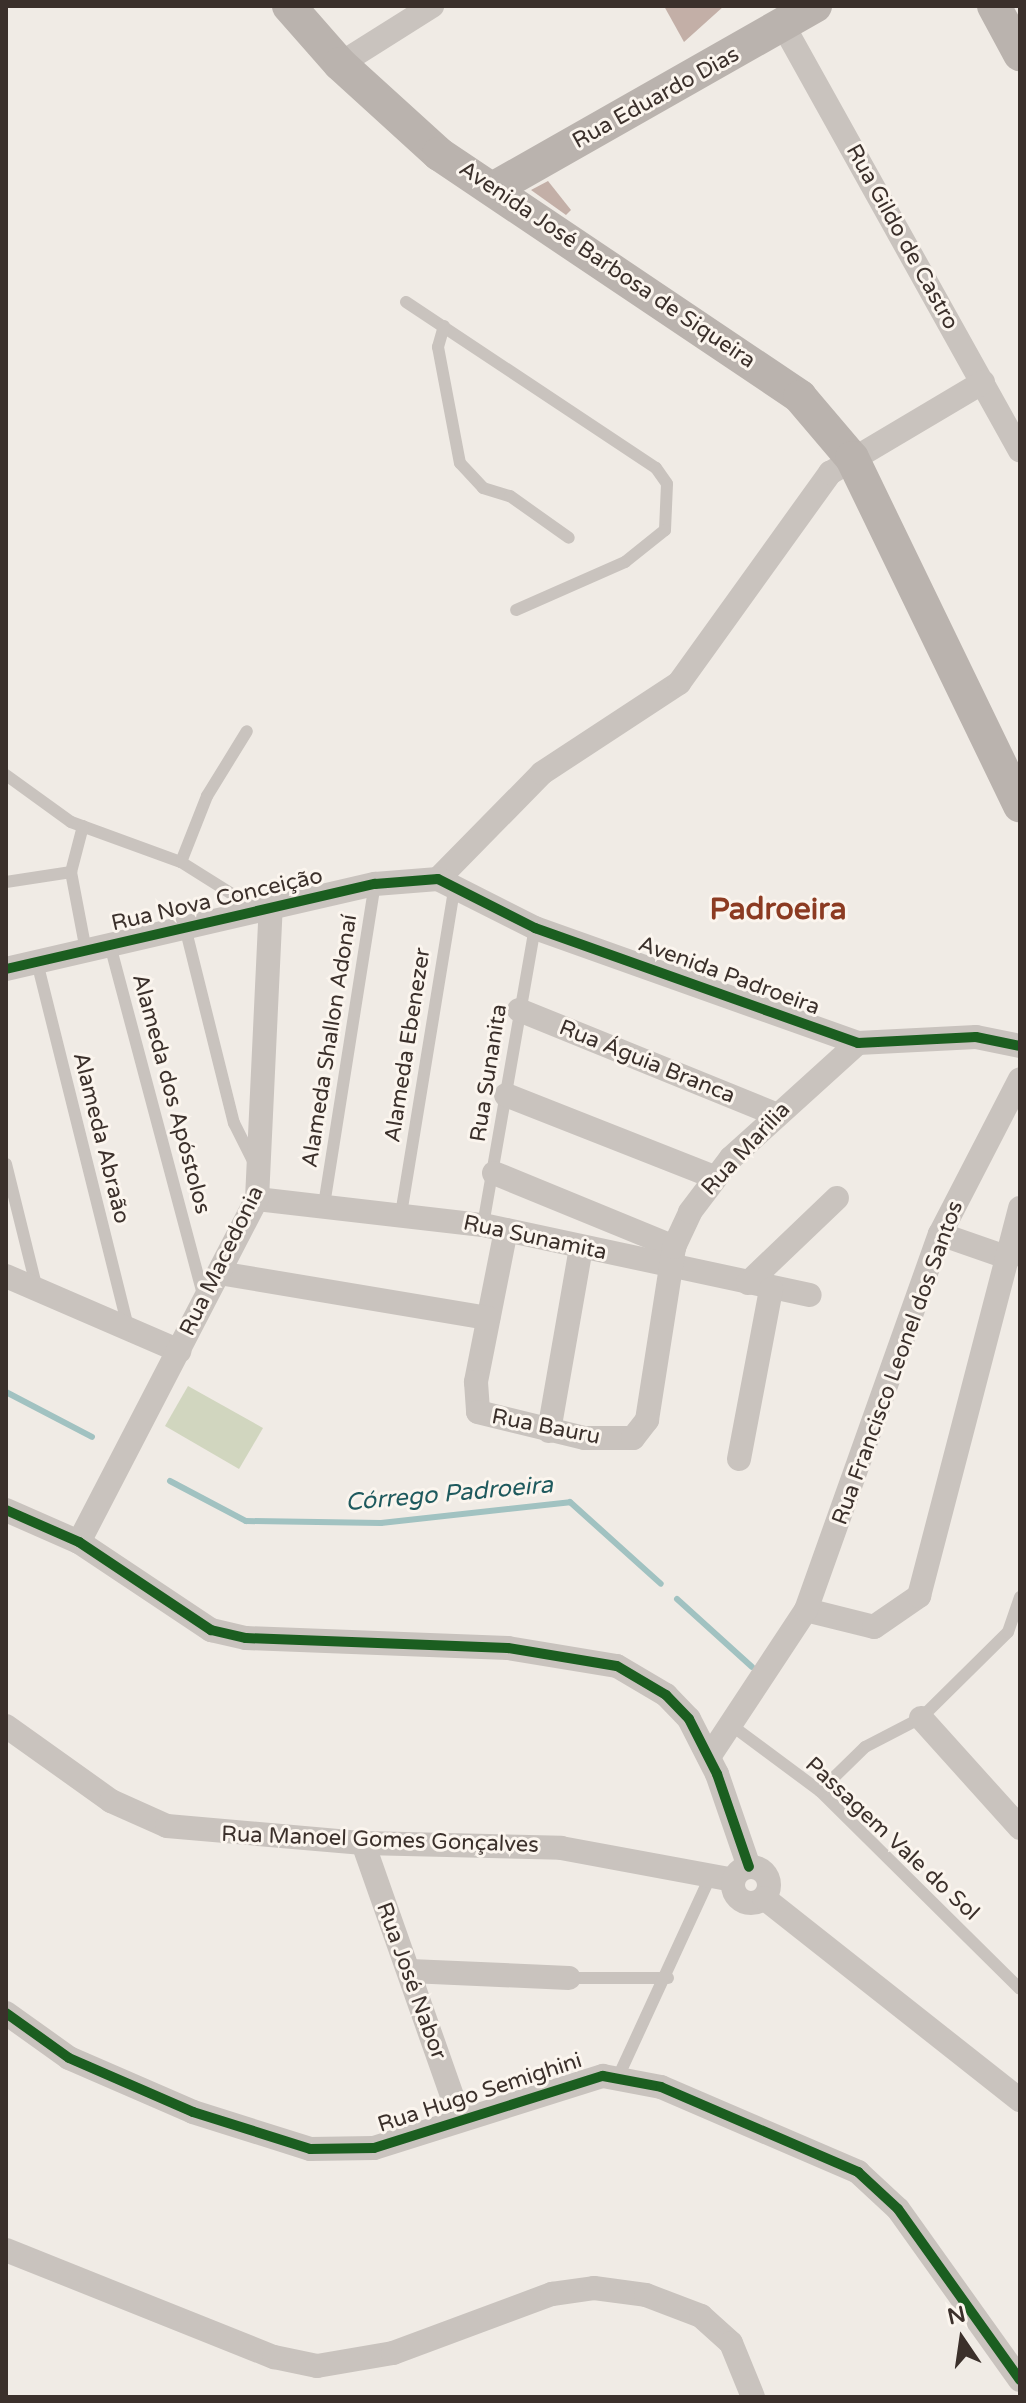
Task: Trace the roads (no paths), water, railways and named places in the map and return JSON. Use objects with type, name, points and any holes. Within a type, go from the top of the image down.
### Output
[{"type":"main road","name":"Avenida José Barbosa de Siqueira","points":[[289,6],[340,64],[439,154],[496,187],[800,397],[852,458],[1020,806]]},
{"type":"main road","name":"Rua Eduardo Dias","points":[[496,187],[815,6]]},
{"type":"main road","points":[[994,6],[1020,54]]},
{"type":"street","points":[[340,64],[432,6]]},
{"type":"street","name":"Rua Gildo de Castro","points":[[783,25],[983,382],[1016,434]]},
{"type":"street","points":[[447,881],[532,782],[679,683],[813,492],[852,458],[983,382]]},
{"type":"street","name":"Rua Nova Conceição","points":[[6,969],[375,884],[447,881]]},
{"type":"street","name":"Avenida Padroeira","points":[[447,881],[535,928],[858,1043],[976,1037],[1020,1046]]},
{"type":"street","name":"Rua Macedonia","points":[[79,1542],[260,1188],[265,908]]},
{"type":"street","name":"Rua Águia Branca","points":[[519,1010],[775,1114]]},
{"type":"street","name":"Rua Marilia","points":[[647,1420],[672,1256],[714,1177],[775,1114],[858,1043]]},
{"type":"street","name":"Rua Francisco Leonel dos Santos","points":[[709,1757],[806,1610],[940,1234],[1016,1093]]},
{"type":"street","points":[[506,1095],[714,1177]]},
{"type":"street","points":[[494,1173],[672,1256]]},
{"type":"street","name":"Rua Sunamita","points":[[260,1188],[324,1205],[494,1227],[581,1247],[672,1256],[760,1286],[810,1295]]},
{"type":"street","points":[[739,1459],[760,1286],[837,1198]]},
{"type":"street","points":[[806,1610],[874,1627],[919,1596],[1020,1208]]},
{"type":"street","name":"Rua Bauru","points":[[494,1227],[478,1412],[549,1431],[619,1441],[640,1433],[647,1420]]},
{"type":"street","points":[[940,1234],[1009,1258]]},
{"type":"street","points":[[549,1431],[581,1247]]},
{"type":"street","points":[[219,1273],[488,1318]]},
{"type":"street","points":[[6,1276],[36,1285],[127,1324],[179,1351]]},
{"type":"street","points":[[6,1510],[79,1542],[184,1617],[246,1638],[508,1648],[617,1666],[666,1695],[709,1757],[731,1874],[741,1901],[764,1898],[1020,2100]]},
{"type":"street","points":[[921,1718],[1020,1828]]},
{"type":"street","name":"Rua Manoel Gomes Gonçalves","points":[[6,1726],[111,1801],[167,1826],[363,1843],[561,1848],[731,1874]]},
{"type":"street","name":"Rua José Nabor","points":[[363,1843],[460,2119]]},
{"type":"street","points":[[410,1971],[569,1978]]},
{"type":"street","name":"Rua Hugo Semighini","points":[[6,2013],[69,2058],[193,2112],[310,2149],[374,2148],[556,2086],[619,2075],[774,2131],[858,2172],[898,2209],[1020,2380]]},
{"type":"street","points":[[6,2250],[274,2357],[317,2366],[405,2349],[552,2294],[594,2288],[646,2295],[701,2316],[731,2343],[753,2397]]},
{"type":"lane","points":[[406,302],[656,468],[667,484],[665,530],[603,573],[516,610]]},
{"type":"lane","points":[[444,326],[438,347],[460,463],[483,488],[510,496],[569,538]]},
{"type":"lane","points":[[181,862],[207,796],[247,731]]},
{"type":"lane","points":[[6,775],[83,826],[181,862],[265,908]]},
{"type":"lane","points":[[83,826],[71,872],[86,951]]},
{"type":"lane","points":[[6,882],[71,872]]},
{"type":"lane","name":"Alameda Ebenezer","points":[[401,1214],[447,881]]},
{"type":"lane","name":"Alameda Shallon Adonaí","points":[[324,1205],[375,884]]},
{"type":"lane","points":[[185,927],[234,1123],[260,1188]]},
{"type":"lane","name":"Rua Sunanita","points":[[494,1227],[494,1173],[535,928]]},
{"type":"lane","name":"Alameda dos Apóstolos","points":[[110,945],[205,1299]]},
{"type":"lane","name":"Alameda Abraão","points":[[37,962],[127,1324]]},
{"type":"lane","points":[[6,1164],[36,1285]]},
{"type":"lane","points":[[820,1791],[874,1740],[921,1718],[1008,1632],[1020,1597]]},
{"type":"lane","name":"Passagem Vale do Sol","points":[[731,1725],[820,1791],[1020,1989]]},
{"type":"lane","points":[[619,2075],[668,1978],[731,1874]]},
{"type":"lane","points":[[569,1978],[668,1978]]},
{"type":"waterway","name":"Córrego Padroeira","points":[[6,1392],[92,1437]]},
{"type":"waterway","name":"Córrego Padroeira","points":[[170,1481],[246,1521],[381,1523],[570,1502],[661,1584]]},
{"type":"waterway","name":"Córrego Padroeira","points":[[677,1599],[752,1667]]},
{"type":"district","name":"Padroeira","points":[[778,910]]}]
